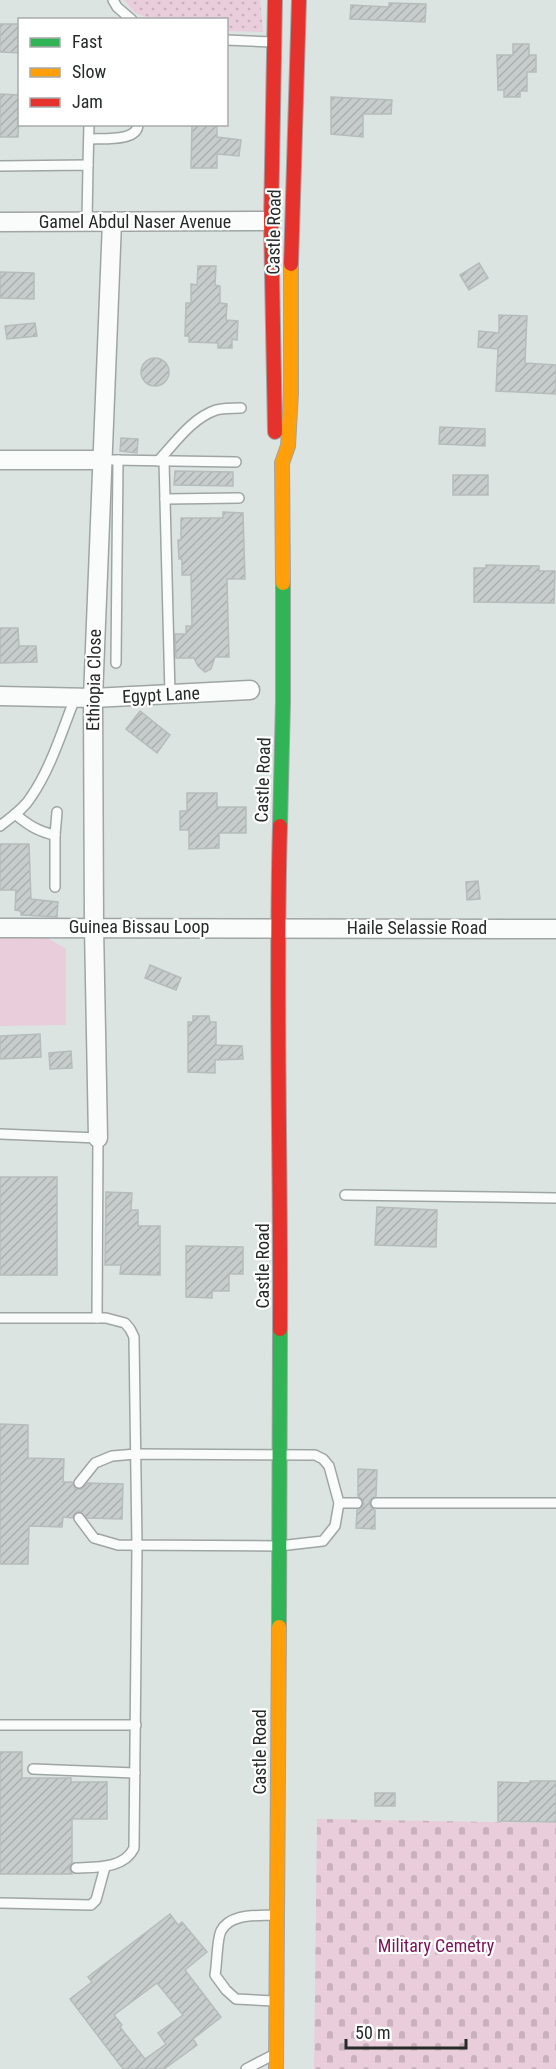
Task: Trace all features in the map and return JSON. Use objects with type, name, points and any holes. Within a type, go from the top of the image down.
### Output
[{"type":"main road","name":"Castle Road","points":[[274,0],[271,221],[272,392],[276,448],[282,463]]},
{"type":"main road","name":"Castle Road","points":[[276,2069],[281,1195],[277,927],[284,701],[282,463],[288,446],[291,393],[291,221],[299,0]]},
{"type":"street","name":"Gamel Abdul Naser Avenue","points":[[0,222],[271,221]]},
{"type":"street","name":"Ethiopia Close","points":[[98,1138],[94,927],[84,698],[110,460],[112,222]]},
{"type":"street","points":[[0,460],[110,460]]},
{"type":"street","name":"Egypt Lane","points":[[0,696],[84,698],[250,690]]},
{"type":"street","name":"Guinea Bissau Loop","points":[[0,927],[277,927]]},
{"type":"street","name":"Haile Selassie Road","points":[[277,927],[556,929]]},
{"type":"lane","points":[[113,0],[117,7],[130,18]]},
{"type":"lane","points":[[228,40],[274,42]]},
{"type":"lane","points":[[87,222],[89,126]]},
{"type":"lane","points":[[89,139],[135,134],[138,126]]},
{"type":"lane","points":[[0,166],[88,165]]},
{"type":"lane","points":[[170,694],[165,499],[161,461],[191,426],[203,416],[218,409],[241,408]]},
{"type":"lane","points":[[116,663],[110,460],[236,462]]},
{"type":"lane","points":[[165,499],[238,498]]},
{"type":"lane","points":[[0,826],[30,799],[84,698]]},
{"type":"lane","points":[[55,887],[57,812]]},
{"type":"lane","points":[[15,814],[29,826],[44,833],[56,835]]},
{"type":"lane","points":[[0,1134],[98,1138],[96,1318]]},
{"type":"lane","points":[[345,1195],[556,1198]]},
{"type":"lane","points":[[0,1318],[117,1319],[125,1323],[134,1337],[137,1546],[134,1848],[123,1861],[105,1867],[76,1868]]},
{"type":"lane","points":[[79,1518],[94,1538],[118,1545],[279,1546],[323,1541],[334,1526],[339,1503],[328,1466],[323,1459],[315,1455],[136,1454],[112,1456],[95,1463],[80,1482]]},
{"type":"lane","points":[[339,1503],[357,1503]]},
{"type":"lane","points":[[376,1503],[556,1503]]},
{"type":"lane","points":[[0,1725],[136,1725]]},
{"type":"lane","points":[[33,1769],[135,1773]]},
{"type":"lane","points":[[0,1903],[91,1905],[96,1900],[105,1867]]},
{"type":"lane","points":[[275,2001],[236,1999],[215,1975],[220,1932],[230,1922],[237,1917],[276,1914]]},
{"type":"lane","points":[[246,2069],[276,2053]]},
{"type":"green space","points":[[124,0],[260,0],[263,32],[228,31],[228,18],[148,18],[135,13]]},
{"type":"green space","points":[[0,937],[46,937],[66,949],[66,1025],[0,1026]]},
{"type":"green space","name":"Military Cemetry","points":[[317,1819],[556,1823],[556,2069],[314,2069]]},
{"type":"building","points":[[389,3],[426,4],[425,22],[350,19],[351,5],[389,7]]},
{"type":"building","points":[[0,24],[18,24],[18,53],[0,52]]},
{"type":"building","points":[[513,44],[529,44],[529,55],[536,55],[536,72],[527,72],[527,91],[520,91],[520,97],[504,97],[504,90],[498,90],[497,55],[513,55]]},
{"type":"building","points":[[0,94],[18,95],[18,137],[0,137]]},
{"type":"building","points":[[331,97],[392,100],[391,114],[363,114],[363,137],[331,134]]},
{"type":"building","points":[[192,126],[217,126],[217,137],[241,140],[239,156],[217,154],[217,168],[191,168]]},
{"type":"building","points":[[479,263],[488,278],[469,290],[460,275]]},
{"type":"building","points":[[198,266],[216,266],[215,285],[220,286],[220,303],[227,304],[226,320],[238,321],[237,340],[232,339],[232,348],[218,348],[218,343],[189,342],[189,336],[185,336],[186,303],[191,303],[191,284],[197,285]]},
{"type":"building","points":[[0,272],[34,273],[34,299],[0,298]]},
{"type":"building","points":[[499,315],[527,316],[525,363],[556,365],[556,394],[496,391],[498,349],[478,347],[479,331],[499,333]]},
{"type":"building","points":[[35,323],[37,336],[7,339],[5,326]]},
{"type":"building","points":[[155,358],[165,362],[169,372],[165,382],[155,386],[145,382],[141,372],[145,362]]},
{"type":"building","points":[[440,427],[485,429],[485,446],[439,444]]},
{"type":"building","points":[[121,438],[138,439],[137,453],[120,451]]},
{"type":"building","points":[[175,471],[233,472],[233,486],[174,485]]},
{"type":"building","points":[[453,475],[488,475],[488,495],[453,495]]},
{"type":"building","points":[[223,512],[243,513],[245,579],[227,579],[229,657],[215,657],[211,669],[205,672],[194,658],[176,658],[175,634],[186,634],[186,626],[192,626],[191,575],[182,575],[182,559],[179,559],[178,540],[181,540],[181,518],[223,518]]},
{"type":"building","points":[[486,565],[539,566],[539,571],[555,571],[554,603],[474,602],[474,568],[486,568]]},
{"type":"building","points":[[0,628],[18,628],[19,646],[36,646],[37,662],[0,663]]},
{"type":"building","points":[[140,711],[170,735],[157,753],[126,729]]},
{"type":"building","points":[[187,793],[217,793],[217,807],[246,807],[246,833],[219,833],[219,848],[189,849],[189,830],[180,830],[180,811],[187,811]]},
{"type":"building","points":[[0,844],[29,844],[31,899],[58,902],[57,917],[21,915],[21,911],[15,910],[16,890],[0,890]]},
{"type":"building","points":[[478,881],[480,899],[467,900],[466,882]]},
{"type":"building","points":[[150,965],[181,978],[176,990],[145,978]]},
{"type":"building","points":[[193,1016],[209,1016],[210,1022],[216,1022],[216,1045],[242,1046],[243,1059],[215,1060],[215,1073],[188,1072],[188,1022],[193,1022]]},
{"type":"building","points":[[40,1034],[41,1057],[0,1059],[0,1036]]},
{"type":"building","points":[[71,1051],[72,1068],[50,1069],[49,1053]]},
{"type":"building","points":[[0,1177],[57,1177],[57,1275],[0,1275]]},
{"type":"building","points":[[106,1192],[132,1193],[131,1210],[138,1210],[138,1226],[160,1226],[160,1275],[120,1274],[121,1265],[105,1265]]},
{"type":"building","points":[[377,1207],[437,1210],[436,1247],[375,1245]]},
{"type":"building","points":[[186,1246],[243,1247],[243,1274],[229,1274],[229,1291],[212,1291],[212,1298],[186,1297]]},
{"type":"building","points":[[0,1424],[28,1425],[28,1458],[64,1459],[63,1482],[72,1482],[75,1489],[82,1489],[88,1483],[123,1484],[122,1519],[87,1518],[79,1511],[72,1518],[63,1517],[62,1527],[29,1526],[28,1564],[0,1564]]},
{"type":"building","points":[[358,1469],[377,1470],[376,1496],[369,1502],[375,1510],[375,1529],[356,1528],[357,1510],[364,1504],[358,1496]]},
{"type":"building","points":[[0,1752],[22,1752],[22,1778],[71,1778],[71,1782],[107,1782],[107,1819],[72,1819],[72,1863],[69,1868],[72,1874],[0,1874]]},
{"type":"building","points":[[530,1781],[556,1781],[556,1822],[498,1821],[498,1782],[530,1783]]},
{"type":"building","points":[[375,1793],[395,1793],[395,1806],[375,1806]]},
{"type":"building","points":[[170,1914],[178,1925],[182,1922],[207,1952],[185,1970],[221,2017],[193,2039],[197,2045],[164,2069],[123,2069],[70,1999],[92,1982],[88,1977]],"holes":[[[157,1983],[183,2015],[158,2033],[166,2044],[145,2059],[120,2027],[122,2025],[114,2015]]]},
{"type":"traffic: fast","points":[[280,826],[283,583]]},
{"type":"traffic: fast","points":[[279,1627],[280,1329]]},
{"type":"traffic: slow","points":[[283,583],[282,463],[288,446],[291,393],[291,264]]},
{"type":"traffic: slow","points":[[276,2069],[279,1627]]},
{"type":"traffic: jam","points":[[275,0],[271,221],[275,432]]},
{"type":"traffic: jam","points":[[291,264],[299,0]]},
{"type":"traffic: jam","points":[[280,826],[278,952],[280,1329]]}]
